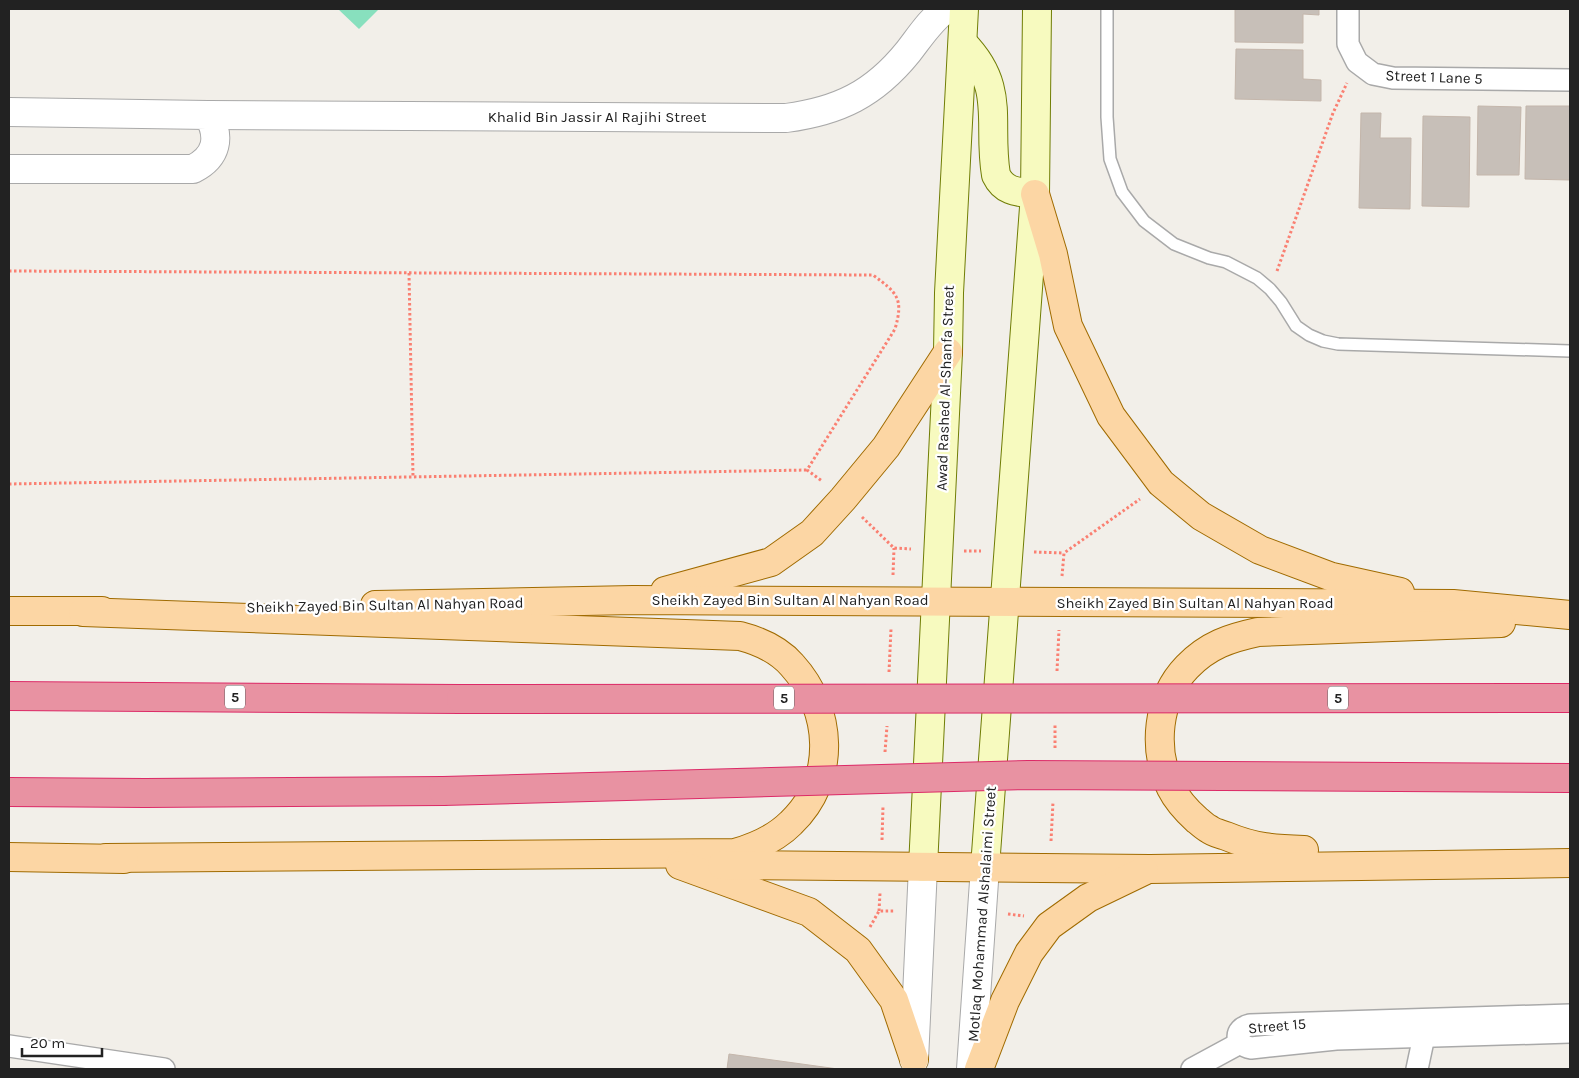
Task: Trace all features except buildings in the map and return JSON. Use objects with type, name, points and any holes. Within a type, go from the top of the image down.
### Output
[{"type":"highway","name":"5","points":[[9,696],[1570,698]]},
{"type":"highway","points":[[9,792],[443,791],[1028,775],[1570,778]]},
{"type":"main road","name":"Awad Rashed Al-Shanfa Street","points":[[923,867],[964,9]]},
{"type":"main road","points":[[1005,601],[1035,194],[1037,9]]},
{"type":"main road","points":[[963,43],[981,64],[991,89],[996,176],[999,182],[1009,190],[1035,194]]},
{"type":"main road","points":[[1035,194],[1053,254],[1068,326],[1111,416],[1161,483],[1201,516],[1260,550],[1332,577],[1453,604]]},
{"type":"main road","points":[[633,600],[770,562],[812,533],[886,447],[948,352]]},
{"type":"main road","name":"Sheikh Zayed Bin Sultan Al Nahyan Road","points":[[9,611],[83,612],[633,600],[1453,604],[1570,615]]},
{"type":"main road","name":"Motlaq Mohammad Alshalaimi Street","points":[[985,867],[1005,601]]},
{"type":"main road","points":[[83,612],[740,636],[767,646],[791,664],[810,687],[820,712],[825,740],[824,759],[817,786],[805,807],[792,823],[775,836],[758,846],[735,853],[106,858]]},
{"type":"main road","points":[[1570,621],[1258,632],[1230,638],[1207,650],[1187,667],[1172,687],[1161,716],[1160,752],[1171,788],[1185,809],[1208,829],[1247,845],[1272,849],[1570,862]]},
{"type":"main road","points":[[9,857],[1150,869],[1570,862]]},
{"type":"main road","points":[[680,865],[809,912],[858,950],[894,1000],[914,1064]]},
{"type":"main road","points":[[979,1069],[1005,1001],[1029,953],[1048,926],[1088,898],[1150,869]]},
{"type":"street","name":"Khalid Bin Jassir Al Rajihi Street","points":[[9,112],[786,118],[810,115],[832,108],[854,99],[874,86],[893,71],[941,12],[946,9]]},
{"type":"street","points":[[1348,9],[1348,44],[1357,62]]},
{"type":"street","name":"Street 1 Lane 5","points":[[1357,62],[1373,74],[1393,78],[1570,80]]},
{"type":"street","points":[[9,169],[193,169],[206,160],[214,146],[216,135],[214,124],[208,114]]},
{"type":"street","points":[[914,1064],[923,867]]},
{"type":"street","name":"Motlaq Mohammad Alshalaimi Street","points":[[971,1069],[985,867]]},
{"type":"street","name":"Street 15","points":[[1570,1015],[1250,1025],[1243,1026],[1239,1031],[1238,1037],[1240,1043],[1245,1047],[1251,1048],[1308,1041],[1570,1032]]},
{"type":"street","points":[[1417,1069],[1424,1036]]},
{"type":"street","points":[[1192,1069],[1240,1043]]},
{"type":"street","points":[[9,1046],[164,1069]]},
{"type":"lane","points":[[1107,9],[1107,117],[1110,159],[1122,192],[1144,221],[1174,244],[1209,258],[1226,262],[1257,278],[1281,302],[1296,326],[1309,335],[1323,341],[1338,344],[1570,351]]},
{"type":"path","points":[[1270,289],[1333,113],[1357,62]]},
{"type":"path","points":[[9,271],[873,275],[894,291],[900,311],[895,329],[808,470]]},
{"type":"path","points":[[409,273],[413,477]]},
{"type":"path","points":[[9,484],[808,470],[843,499],[894,548],[1064,553]]},
{"type":"path","points":[[888,680],[894,548]]},
{"type":"path","points":[[885,758],[887,719]]},
{"type":"path","points":[[879,911],[883,798]]},
{"type":"green space","points":[[338,9],[379,9],[359,29]]}]
